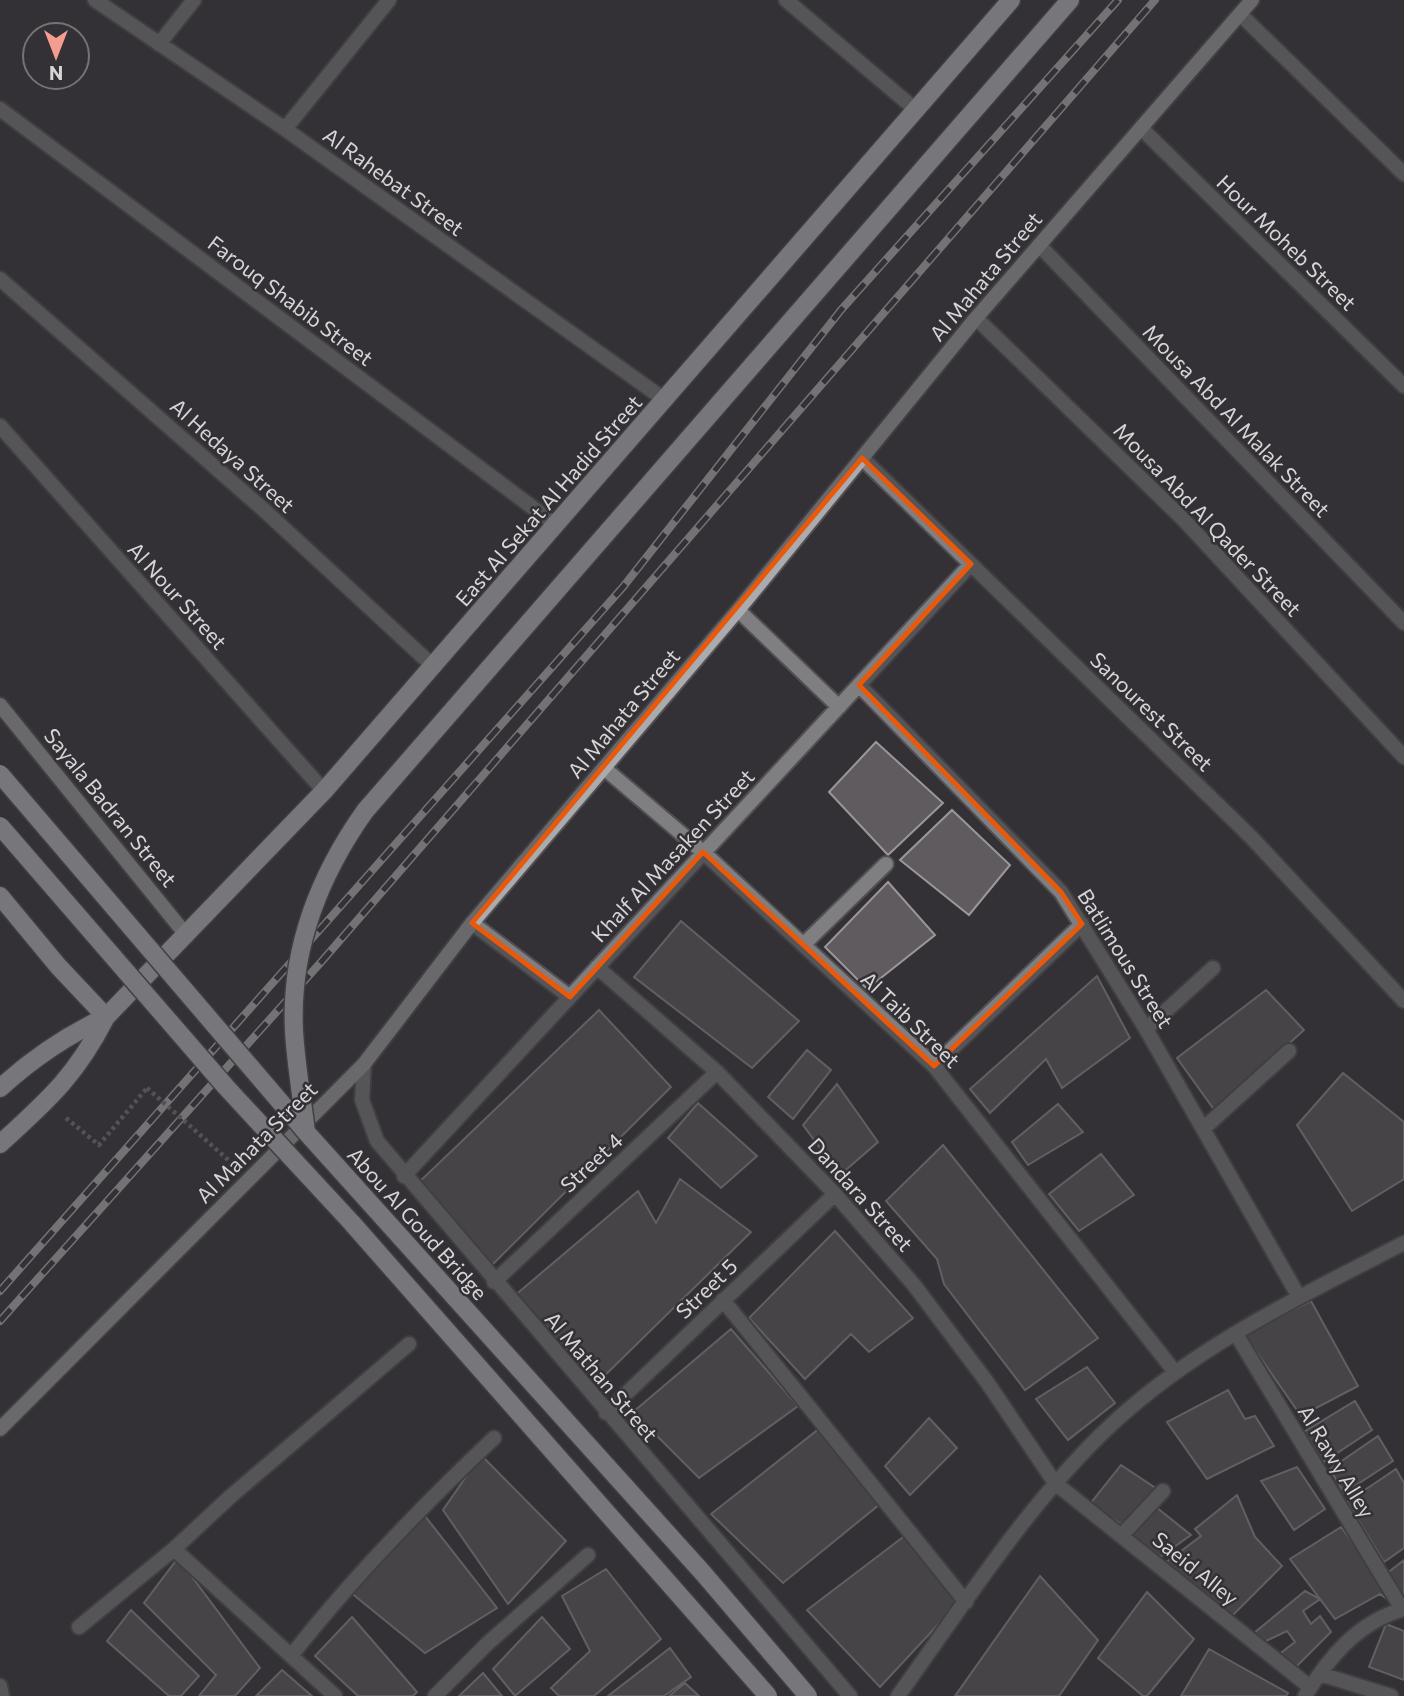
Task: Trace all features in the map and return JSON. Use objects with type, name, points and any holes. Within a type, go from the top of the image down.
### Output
[{"type":"main road","name":"East Al Sekat Al Hadid Street","points":[[106,1017],[324,791],[1011,0]]},
{"type":"main road","points":[[306,1132],[294,1031],[296,983],[304,936],[329,868],[340,847],[365,811],[1070,0]]},
{"type":"main road","name":"Al Mahata Street","points":[[0,1429],[364,1064],[472,923],[738,610],[976,318],[1252,0]]},
{"type":"main road","name":"Sayala Badran Street","points":[[0,705],[187,936]]},
{"type":"main road","name":"Abou Al Goud Bridge","points":[[0,774],[306,1132],[703,1573],[808,1696]]},
{"type":"main road","points":[[0,826],[226,1087],[351,1222],[768,1696]]},
{"type":"main road","points":[[0,896],[58,966],[106,1017]]},
{"type":"main road","points":[[0,1088],[37,1054],[71,1033],[106,1017]]},
{"type":"main road","points":[[0,1144],[46,1102],[87,1055],[106,1017]]},
{"type":"street","name":"Al Rahebat Street","points":[[95,0],[285,129],[665,400]]},
{"type":"street","points":[[159,44],[194,0]]},
{"type":"street","points":[[285,129],[389,0]]},
{"type":"street","points":[[786,0],[916,110]]},
{"type":"street","points":[[1240,14],[1404,174]]},
{"type":"street","name":"Farouq Shabib Street","points":[[0,109],[556,525]]},
{"type":"street","name":"Hour Moheb Street","points":[[1141,128],[1404,386]]},
{"type":"street","name":"Mousa Abd Al Malak Street","points":[[1039,245],[1404,623]]},
{"type":"street","name":"Al Hedaya Street","points":[[0,279],[254,500],[434,667]]},
{"type":"street","name":"Mousa Abd Al Qader Street","points":[[976,318],[1183,519],[1404,757]]},
{"type":"street","name":"Al Nour Street","points":[[0,426],[324,791]]},
{"type":"street","name":"Sanourest Street","points":[[862,458],[1251,837],[1404,1002]]},
{"type":"street","name":"Khalf Al Masaken Street","points":[[404,1176],[971,564]]},
{"type":"street","points":[[738,610],[839,707]]},
{"type":"street","name":"Batlimous Street","points":[[859,685],[1061,892],[1146,1029],[1299,1297]]},
{"type":"street","name":"Al Taib Street","points":[[604,768],[703,852],[933,1066],[1175,1372]]},
{"type":"street","points":[[803,945],[886,864]]},
{"type":"street","points":[[472,923],[570,997]]},
{"type":"street","points":[[933,1066],[1082,924]]},
{"type":"street","name":"Dandara Street","points":[[597,967],[717,1072],[835,1194],[914,1285],[987,1382],[1055,1483]]},
{"type":"street","points":[[1146,1029],[1213,968]]},
{"type":"street","points":[[1203,1129],[1289,1051]]},
{"type":"street","name":"Al Mathan Street","points":[[364,1064],[362,1100],[377,1141],[494,1282],[850,1696]]},
{"type":"street","name":"Street 4","points":[[494,1282],[717,1072]]},
{"type":"street","name":"Street 5","points":[[606,1413],[835,1194]]},
{"type":"street","points":[[898,1696],[1055,1483],[1112,1424],[1175,1372],[1236,1334],[1299,1297],[1404,1243]]},
{"type":"street","points":[[723,1300],[966,1602]]},
{"type":"street","name":"Al Rawy Alley","points":[[1236,1334],[1403,1609]]},
{"type":"street","points":[[79,1627],[174,1549],[230,1496],[409,1343]]},
{"type":"street","points":[[291,1656],[338,1595],[414,1513],[494,1438]]},
{"type":"street","name":"Saeid Alley","points":[[1055,1483],[1307,1691]]},
{"type":"street","points":[[1121,1536],[1163,1490]]},
{"type":"street","points":[[174,1549],[335,1696]]},
{"type":"street","points":[[435,1696],[488,1643],[588,1555]]},
{"type":"street","points":[[1307,1691],[1335,1652],[1355,1634],[1377,1619],[1403,1609]]},
{"type":"street","points":[[1320,1674],[1391,1696]]},
{"type":"street","points":[[0,1686],[2,1696]]},
{"type":"path","points":[[46,1102],[99,1145],[148,1088],[234,1165]]},
{"type":"highlighted area","points":[[862,458],[971,564],[859,685],[1061,892],[1082,924],[934,1066],[703,852],[570,997],[472,923]]},
{"type":"building","points":[[876,742],[943,803],[888,855],[829,792]]},
{"type":"building","points":[[952,810],[1010,865],[969,915],[900,860]]},
{"type":"building","points":[[888,882],[935,935],[867,989],[825,947]]},
{"type":"building","points":[[681,921],[799,1021],[752,1068],[634,977]]},
{"type":"building","points":[[1097,976],[1130,1038],[1062,1088],[1046,1059],[990,1113],[970,1089]]},
{"type":"building","points":[[1266,990],[1304,1030],[1215,1111],[1177,1058]]},
{"type":"building","points":[[599,1010],[671,1087],[489,1268],[416,1185]]},
{"type":"building","points":[[807,1050],[831,1070],[793,1119],[768,1097]]},
{"type":"building","points":[[1343,1073],[1404,1122],[1404,1179],[1352,1211],[1297,1125]]},
{"type":"building","points":[[837,1084],[878,1142],[840,1175],[803,1125]]},
{"type":"building","points":[[698,1103],[757,1156],[721,1188],[668,1138]]},
{"type":"building","points":[[1058,1104],[1083,1132],[1028,1165],[1012,1142]]},
{"type":"building","points":[[943,1145],[1098,1338],[1025,1390],[944,1284],[937,1259],[886,1201]]},
{"type":"building","points":[[1101,1154],[1134,1195],[1079,1231],[1049,1194]]},
{"type":"building","points":[[680,1179],[751,1232],[592,1388],[513,1297],[638,1191],[656,1223]]},
{"type":"building","points":[[835,1231],[913,1318],[869,1352],[851,1334],[805,1379],[749,1318]]},
{"type":"building","points":[[1311,1301],[1358,1386],[1301,1416],[1244,1334]]},
{"type":"building","points":[[731,1329],[798,1406],[699,1478],[633,1412]]},
{"type":"building","points":[[1087,1367],[1115,1403],[1068,1440],[1036,1399]]},
{"type":"building","points":[[1228,1390],[1245,1419],[1255,1416],[1274,1446],[1207,1479],[1167,1422]]},
{"type":"building","points":[[1355,1401],[1372,1430],[1322,1463],[1302,1433]]},
{"type":"building","points":[[929,1418],[957,1448],[910,1495],[885,1466]]},
{"type":"building","points":[[820,1428],[880,1504],[783,1583],[711,1514]]},
{"type":"building","points":[[1378,1436],[1393,1461],[1344,1493],[1330,1469]]},
{"type":"building","points":[[481,1455],[566,1541],[508,1604],[443,1510]]},
{"type":"building","points":[[1121,1465],[1157,1489],[1124,1526],[1090,1504]]},
{"type":"building","points":[[1297,1467],[1325,1509],[1294,1530],[1261,1481]]},
{"type":"building","points":[[1396,1469],[1404,1483],[1404,1548],[1384,1562],[1347,1502]]},
{"type":"building","points":[[1237,1495],[1255,1537],[1282,1566],[1229,1619],[1165,1563],[1201,1536],[1195,1529]]},
{"type":"building","points":[[1156,1507],[1191,1535],[1160,1557],[1131,1535]]},
{"type":"building","points":[[425,1516],[497,1608],[425,1653],[350,1592]]},
{"type":"building","points":[[1341,1527],[1380,1579],[1396,1606],[1380,1594],[1335,1619],[1290,1559]]},
{"type":"building","points":[[907,1534],[962,1599],[880,1687],[807,1610]]},
{"type":"building","points":[[178,1558],[260,1668],[235,1696],[199,1696],[216,1675],[144,1603]]},
{"type":"building","points":[[1404,1560],[1404,1600],[1386,1574]]},
{"type":"building","points":[[606,1569],[661,1639],[594,1696],[559,1696],[551,1688],[590,1651],[562,1596]]},
{"type":"building","points":[[1040,1576],[1098,1640],[1059,1696],[955,1696]]},
{"type":"building","points":[[1305,1591],[1320,1599],[1303,1611],[1311,1624],[1320,1616],[1331,1632],[1295,1668],[1278,1655],[1295,1642],[1287,1631],[1262,1643],[1254,1633]]},
{"type":"building","points":[[1147,1592],[1194,1639],[1147,1696],[1143,1696],[1098,1658]]},
{"type":"building","points":[[131,1610],[199,1676],[181,1696],[169,1696],[107,1641]]},
{"type":"building","points":[[352,1617],[417,1692],[413,1696],[358,1696],[315,1656]]},
{"type":"building","points":[[542,1617],[570,1649],[515,1696],[493,1669]]},
{"type":"building","points":[[1386,1624],[1404,1631],[1404,1680],[1369,1667]]},
{"type":"building","points":[[670,1648],[691,1677],[664,1696],[608,1696]]},
{"type":"building","points":[[1209,1649],[1288,1693],[1286,1696],[1181,1696]]},
{"type":"building","points":[[282,1670],[312,1696],[256,1696]]},
{"type":"building","points":[[483,1673],[502,1696],[459,1696]]},
{"type":"building","points":[[685,1683],[699,1696],[669,1696]]},
{"type":"railway","points":[[0,1291],[623,587],[841,310],[1118,0]]},
{"type":"railway","points":[[0,1321],[322,961],[1155,0]]}]
